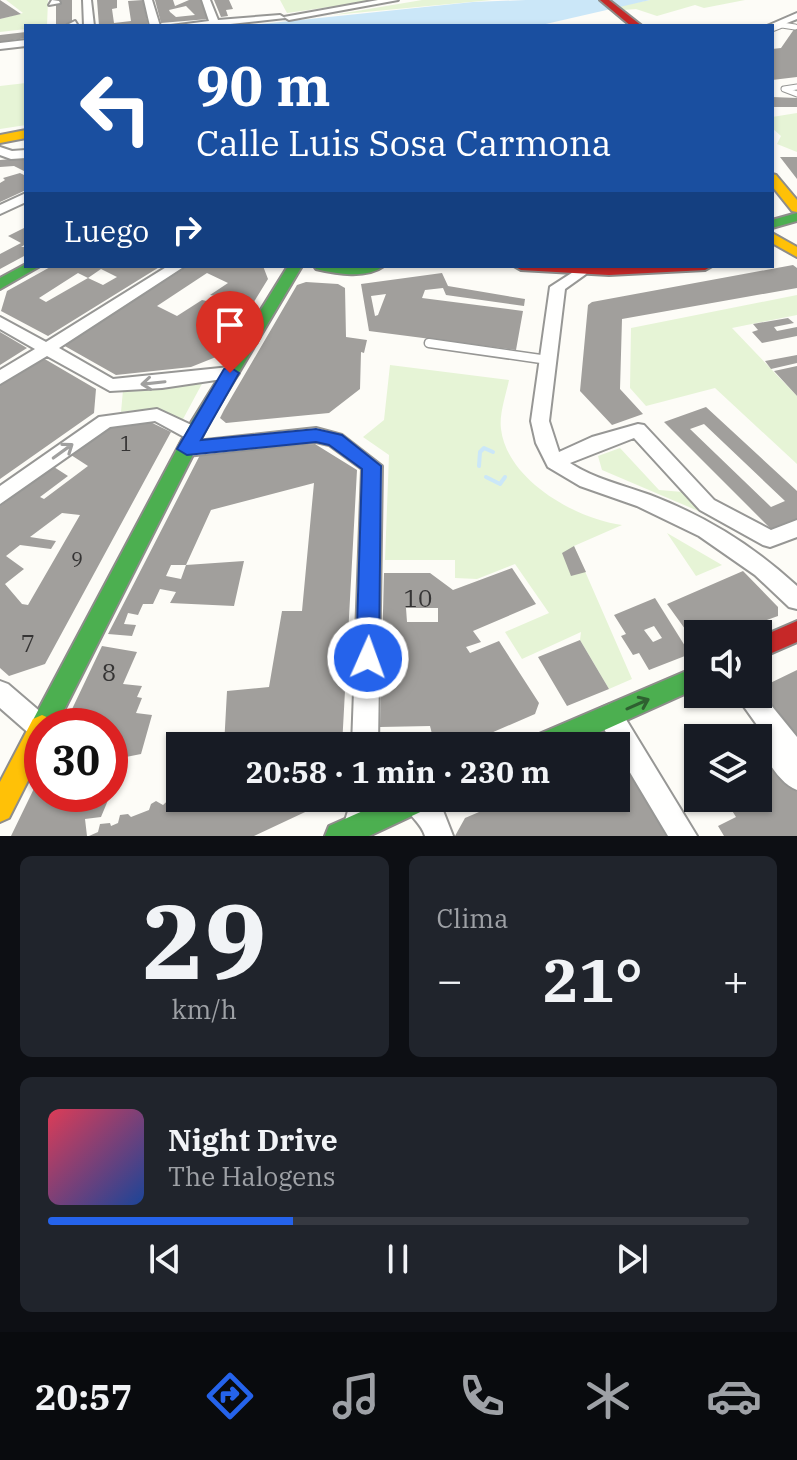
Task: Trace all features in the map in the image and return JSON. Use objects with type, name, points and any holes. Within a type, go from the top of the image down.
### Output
[{"type":"main road","points":[[596,0],[630,24]]},
{"type":"main road","points":[[604,0],[630,24]]},
{"type":"main road","points":[[1,147],[24,133]]},
{"type":"main road","points":[[774,183],[788,216]]},
{"type":"main road","points":[[774,194],[788,216]]},
{"type":"main road","points":[[774,238],[795,252]]},
{"type":"main road","points":[[774,255],[795,252]]},
{"type":"main road","points":[[0,284],[29,268]]},
{"type":"main road","points":[[52,708],[190,442],[290,268]]},
{"type":"main road","points":[[330,268],[343,271],[369,268]]},
{"type":"main road","points":[[546,268],[581,271],[655,268]]},
{"type":"main road","points":[[772,643],[797,631]]},
{"type":"main road","points":[[573,732],[684,683]]},
{"type":"main road","points":[[0,809],[24,762]]},
{"type":"main road","points":[[348,832],[391,812]]},
{"type":"street","points":[[87,0],[89,24]]},
{"type":"street","points":[[148,0],[154,24]]},
{"type":"street","points":[[206,0],[214,22]]},
{"type":"street","points":[[195,24],[394,0]]},
{"type":"street","points":[[774,27],[797,16]]},
{"type":"street","points":[[0,46],[24,43]]},
{"type":"street","points":[[1,147],[24,153]]},
{"type":"street","points":[[0,210],[24,198]]},
{"type":"street","points":[[0,378],[175,268]]},
{"type":"street","points":[[527,268],[545,275],[558,287]]},
{"type":"street","points":[[581,271],[558,287],[548,360],[540,421],[542,439],[555,462],[568,472],[643,500],[706,529],[754,559],[797,600]]},
{"type":"street","points":[[0,322],[116,387],[230,373]]},
{"type":"street","points":[[0,496],[105,421],[111,412],[116,387]]},
{"type":"street","points":[[105,421],[157,415],[190,442],[316,435],[335,440],[372,466],[365,732]]},
{"type":"street","points":[[540,421],[551,437],[561,442],[574,445],[599,442]]},
{"type":"street","points":[[555,462],[599,442],[638,430],[707,505],[770,539],[797,528]]},
{"type":"street","points":[[599,442],[586,455],[585,462],[588,473],[603,486]]},
{"type":"street","points":[[0,692],[24,712]]},
{"type":"street","points":[[758,708],[797,757]]},
{"type":"street","points":[[610,716],[683,836]]},
{"type":"street","points":[[772,745],[797,777]]},
{"type":"street","points":[[348,832],[358,812]]},
{"type":"street","points":[[429,812],[439,836]]},
{"type":"lane","points":[[786,20],[796,25]]},
{"type":"lane","points":[[774,27],[796,25]]},
{"type":"lane","points":[[774,89],[797,87]]},
{"type":"lane","points":[[784,89],[797,94]]},
{"type":"lane","points":[[429,343],[548,360]]},
{"type":"green space","points":[[6,0],[48,0],[47,24],[24,24],[24,29],[0,32],[0,19],[23,13]]},
{"type":"green space","points":[[280,0],[379,0],[287,13]]},
{"type":"green space","points":[[422,0],[492,0],[333,15]]},
{"type":"green space","points":[[650,0],[745,0],[704,8],[695,5],[657,16],[618,6]]},
{"type":"green space","points":[[24,83],[24,125],[0,129],[0,86]]},
{"type":"green space","points":[[797,113],[797,152],[777,144],[781,136],[774,130],[774,117]]},
{"type":"green space","points":[[797,295],[797,315],[732,328],[797,396],[797,464],[715,388],[646,406],[630,388],[631,328]]},
{"type":"green space","points":[[390,365],[509,380],[501,429],[506,448],[516,465],[546,494],[565,505],[585,515],[622,525],[574,546],[632,679],[609,689],[580,640],[581,632],[522,659],[505,632],[549,613],[515,564],[477,579],[455,578],[455,560],[385,560],[389,455],[363,437],[384,420]]},
{"type":"green space","points":[[204,380],[182,421],[153,411],[121,412],[123,390]]},
{"type":"green space","points":[[620,448],[659,490],[683,492],[703,513],[602,470],[598,456]]},
{"type":"green space","points":[[667,533],[722,565],[696,576]]},
{"type":"water","points":[[650,0],[546,24],[261,24],[473,2]]},
{"type":"building","points":[[0,0],[21,14],[0,19]]},
{"type":"building","points":[[56,0],[72,0],[72,24],[56,24]]},
{"type":"building","points":[[97,0],[117,0],[117,8],[112,9],[114,23],[131,21],[128,1],[143,0],[148,24],[99,24]]},
{"type":"building","points":[[155,0],[173,0],[175,6],[189,0],[201,0],[208,19],[161,23]],"holes":[[[186,6],[195,15],[176,17],[169,10]]]},
{"type":"building","points":[[214,0],[229,0],[233,9],[226,10],[228,16],[221,17]]},
{"type":"building","points":[[797,25],[797,77],[774,80],[774,49],[781,48]]},
{"type":"building","points":[[24,32],[24,38],[0,42],[0,35]]},
{"type":"building","points":[[774,97],[797,98],[797,107],[774,107]]},
{"type":"building","points":[[780,157],[797,157],[797,179]]},
{"type":"building","points":[[23,158],[24,171],[14,166],[0,167],[0,160]]},
{"type":"building","points":[[20,173],[24,175],[24,191],[0,202],[3,178]]},
{"type":"building","points":[[24,228],[24,245],[21,247],[24,247],[24,256],[0,269],[0,254],[21,243],[8,236]]},
{"type":"building","points":[[793,265],[797,268],[797,288],[622,319],[620,389],[643,414],[612,425],[580,391],[588,305],[592,302]]},
{"type":"building","points":[[48,268],[158,268],[48,336],[1,311],[7,291]],"holes":[[[101,269],[117,277],[103,285],[88,278]],[[78,273],[88,278],[46,302],[39,298]]]},
{"type":"building","points":[[185,268],[264,268],[268,279],[221,355],[191,367],[116,375],[63,345]],"holes":[[[207,273],[228,283],[210,295],[215,296],[211,302],[202,300],[177,316],[157,306]]]},
{"type":"building","points":[[442,273],[448,286],[525,299],[524,306],[446,295],[443,288],[425,290],[422,298],[523,311],[516,350],[369,331],[361,284]],"holes":[[[386,294],[375,316],[371,296]]]},
{"type":"building","points":[[306,282],[338,284],[345,288],[346,337],[367,340],[364,353],[361,352],[360,389],[329,413],[226,423],[220,418],[224,410],[297,285]]},
{"type":"building","points":[[788,318],[794,323],[774,327],[777,331],[797,327],[797,336],[762,343],[752,332],[758,330],[753,324]]},
{"type":"building","points":[[0,332],[27,348],[0,365]]},
{"type":"building","points":[[797,355],[797,363],[771,369],[765,361]]},
{"type":"building","points":[[43,358],[96,389],[94,413],[0,479],[0,385]]},
{"type":"building","points":[[797,366],[797,396],[774,371]]},
{"type":"building","points":[[706,407],[797,491],[797,521],[774,532],[664,422]],"holes":[[[704,424],[785,501],[771,507],[690,429]]]},
{"type":"building","points":[[144,419],[171,432],[45,664],[9,676],[0,668],[0,506],[54,467],[68,476],[40,497],[44,499],[88,466],[71,455],[114,423],[141,423]],"holes":[[[62,513],[80,515],[28,605],[22,604],[5,584],[24,569],[6,556],[20,545],[51,549],[56,541],[30,537]]]},
{"type":"building","points":[[315,444],[357,470],[343,732],[225,732],[227,691],[269,687],[282,611],[302,611],[314,483],[211,510],[186,565],[244,561],[234,606],[170,603],[176,592],[160,589],[153,604],[143,604],[138,615],[128,613],[124,624],[136,625],[132,636],[108,634],[201,453]],"holes":[[[171,565],[186,565],[181,579],[166,576]]]},
{"type":"building","points":[[574,546],[586,572],[571,576],[562,553]]},
{"type":"building","points":[[512,568],[536,604],[473,631],[481,642],[466,647],[470,653],[499,641],[539,703],[535,714],[493,732],[432,732],[430,726],[380,727],[384,573],[430,573],[453,590]],"holes":[[[406,608],[438,608],[438,622],[407,622]]]},
{"type":"building","points":[[743,571],[778,607],[778,616],[767,620],[684,620],[684,628],[667,604]]},
{"type":"building","points":[[655,598],[684,644],[684,656],[649,670],[639,653],[633,655],[621,636],[626,634],[614,615]],"holes":[[[654,626],[662,638],[653,642],[644,630]]]},
{"type":"building","points":[[580,640],[609,689],[567,706],[538,657]]},
{"type":"building","points":[[102,646],[137,652],[123,684],[142,686],[137,697],[142,698],[136,713],[152,715],[141,754],[128,757],[128,708],[73,708]]},
{"type":"building","points":[[797,670],[797,746],[767,708],[772,708],[772,682]]},
{"type":"building","points":[[772,758],[797,792],[797,836],[724,836],[718,826],[736,817],[733,812],[772,812]]},
{"type":"building","points":[[630,768],[679,836],[455,836],[465,818],[479,812],[630,812]]},
{"type":"building","points":[[156,801],[163,805],[166,802],[166,812],[305,812],[254,836],[89,836],[98,832],[100,824],[110,823],[111,826],[118,823],[120,815],[128,814],[131,817],[149,810]]},
{"type":"building","points":[[24,809],[24,812],[103,812],[101,817],[85,819],[87,836],[11,836]]},
{"type":"waterway","points":[[479,466],[480,452],[484,448],[493,452]]},
{"type":"waterway","points":[[486,477],[500,484],[505,477]]},
{"type":"traffic: fast","points":[[774,223],[797,217]]},
{"type":"traffic: fast","points":[[0,284],[29,268]]},
{"type":"traffic: fast","points":[[52,708],[201,421],[294,268]]},
{"type":"traffic: fast","points":[[330,268],[343,271],[363,268]]},
{"type":"traffic: fast","points":[[573,732],[684,683]]},
{"type":"traffic: fast","points":[[339,836],[391,812]]},
{"type":"traffic: slow","points":[[0,139],[24,134]]},
{"type":"traffic: slow","points":[[774,180],[797,208]]},
{"type":"traffic: slow","points":[[774,238],[797,253]]},
{"type":"traffic: slow","points":[[0,809],[24,762]]},
{"type":"traffic: jam","points":[[604,0],[634,24]]},
{"type":"traffic: jam","points":[[556,268],[609,271],[667,268]]},
{"type":"traffic: jam","points":[[772,643],[797,631]]},
{"type":"route","points":[[230,373],[187,449],[316,435],[335,440],[372,466],[368,658]]}]
